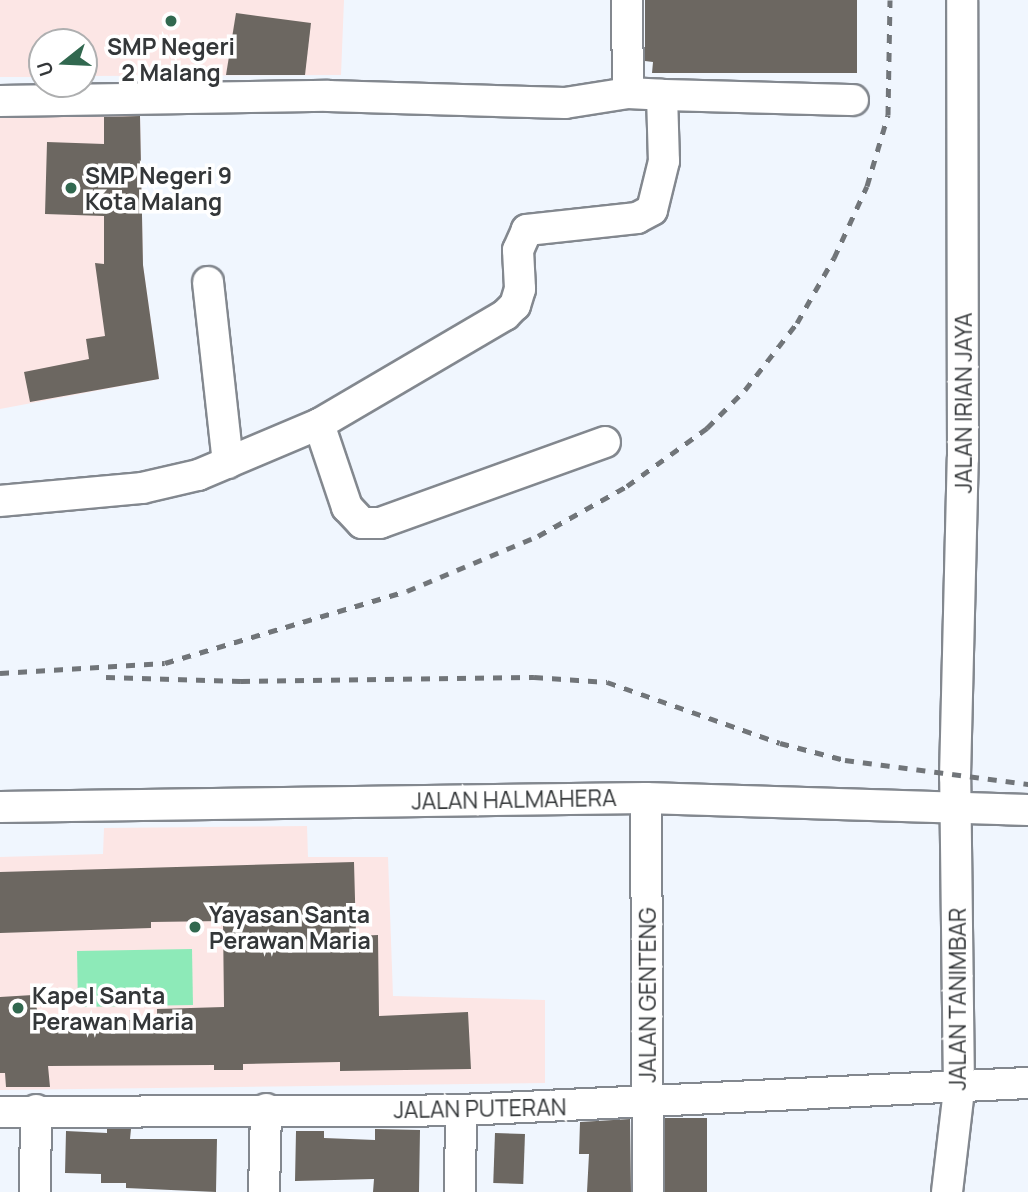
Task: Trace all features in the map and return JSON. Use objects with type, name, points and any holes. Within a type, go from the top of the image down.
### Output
[{"type":"street","points":[[627,0],[628,93]]},
{"type":"street","name":"JALAN IRIAN JAYA","points":[[956,806],[964,458],[962,0]]},
{"type":"street","points":[[0,101],[328,96],[565,103],[628,93],[853,100]]},
{"type":"street","points":[[0,501],[142,488],[198,475],[319,424],[505,314],[515,305],[520,289],[518,250],[527,230],[637,218],[652,210],[664,161],[662,94]]},
{"type":"street","points":[[208,282],[228,463]]},
{"type":"street","points":[[319,424],[346,507],[362,523],[380,523],[605,442]]},
{"type":"street","name":"JALAN HALMAHERA","points":[[0,807],[646,798],[1028,810]]},
{"type":"street","name":"JALAN GENTENG","points":[[646,798],[648,1192]]},
{"type":"street","name":"JALAN TANIMBAR","points":[[947,1192],[959,1090],[956,806]]},
{"type":"street","name":"JALAN PUTERAN","points":[[0,1112],[461,1110],[959,1090],[1028,1083]]},
{"type":"street","points":[[264,1192],[266,1109]]},
{"type":"street","points":[[35,1192],[36,1110]]},
{"type":"street","points":[[460,1192],[461,1110]]},
{"type":"shaded area","name":"SMP Negeri 2 Malang","points":[[0,0],[344,0],[341,75],[98,76],[98,28],[28,28],[28,77],[0,77]]},
{"type":"shaded area","name":"SMP Negeri 9 Kota Malang","points":[[140,111],[143,265],[159,379],[0,409],[0,112]]},
{"type":"shaded area","name":"Yayasan Santa Perawan Maria","points":[[307,826],[308,857],[388,857],[393,996],[545,1000],[545,1083],[0,1090],[0,857],[103,854],[104,828]]},
{"type":"green space","points":[[192,949],[193,1005],[78,1007],[77,951]]},
{"type":"building","points":[[645,0],[857,0],[857,73],[652,73],[653,62],[645,61]]},
{"type":"building","points":[[236,13],[311,23],[305,75],[226,75]]},
{"type":"building","points":[[140,116],[143,265],[159,379],[30,402],[24,372],[89,359],[86,339],[105,336],[95,263],[104,264],[104,216],[45,214],[47,142],[104,144],[104,117]]},
{"type":"building","points":[[354,862],[356,936],[378,935],[379,1016],[468,1012],[471,1069],[340,1071],[340,1062],[243,1064],[243,1070],[214,1070],[214,1065],[48,1066],[50,1087],[6,1087],[5,1073],[0,1073],[0,997],[33,995],[40,1020],[157,1020],[157,1009],[224,1007],[223,921],[151,922],[151,928],[0,933],[0,872]]},
{"type":"building","points":[[665,1118],[707,1118],[707,1192],[665,1192]]},
{"type":"building","points":[[630,1119],[631,1192],[587,1192],[589,1154],[579,1154],[580,1122]]},
{"type":"building","points":[[107,1129],[131,1129],[130,1139],[217,1139],[216,1192],[126,1188],[126,1183],[101,1183],[101,1174],[65,1173],[66,1131],[107,1133]]},
{"type":"building","points":[[375,1129],[420,1130],[419,1192],[373,1192],[374,1179],[295,1181],[296,1131],[324,1131],[324,1138],[375,1140]]},
{"type":"building","points":[[495,1133],[525,1134],[523,1184],[493,1183]]},
{"type":"railway","points":[[0,673],[165,663],[407,591],[538,536],[627,486],[707,428],[745,390],[797,323],[834,258],[867,186],[888,115],[890,0]]},
{"type":"railway","points":[[106,677],[241,681],[534,677],[607,682],[780,743],[845,760],[1028,784]]},
{"type":"place","name":"SMP Negeri 2 Malang","points":[[171,21]]},
{"type":"place","name":"SMP Negeri 9 Kota Malang","points":[[71,188]]},
{"type":"place","name":"Yayasan Santa Perawan Maria","points":[[195,927]]},
{"type":"place","name":"Kapel Santa Perawan Maria","points":[[18,1008]]}]
